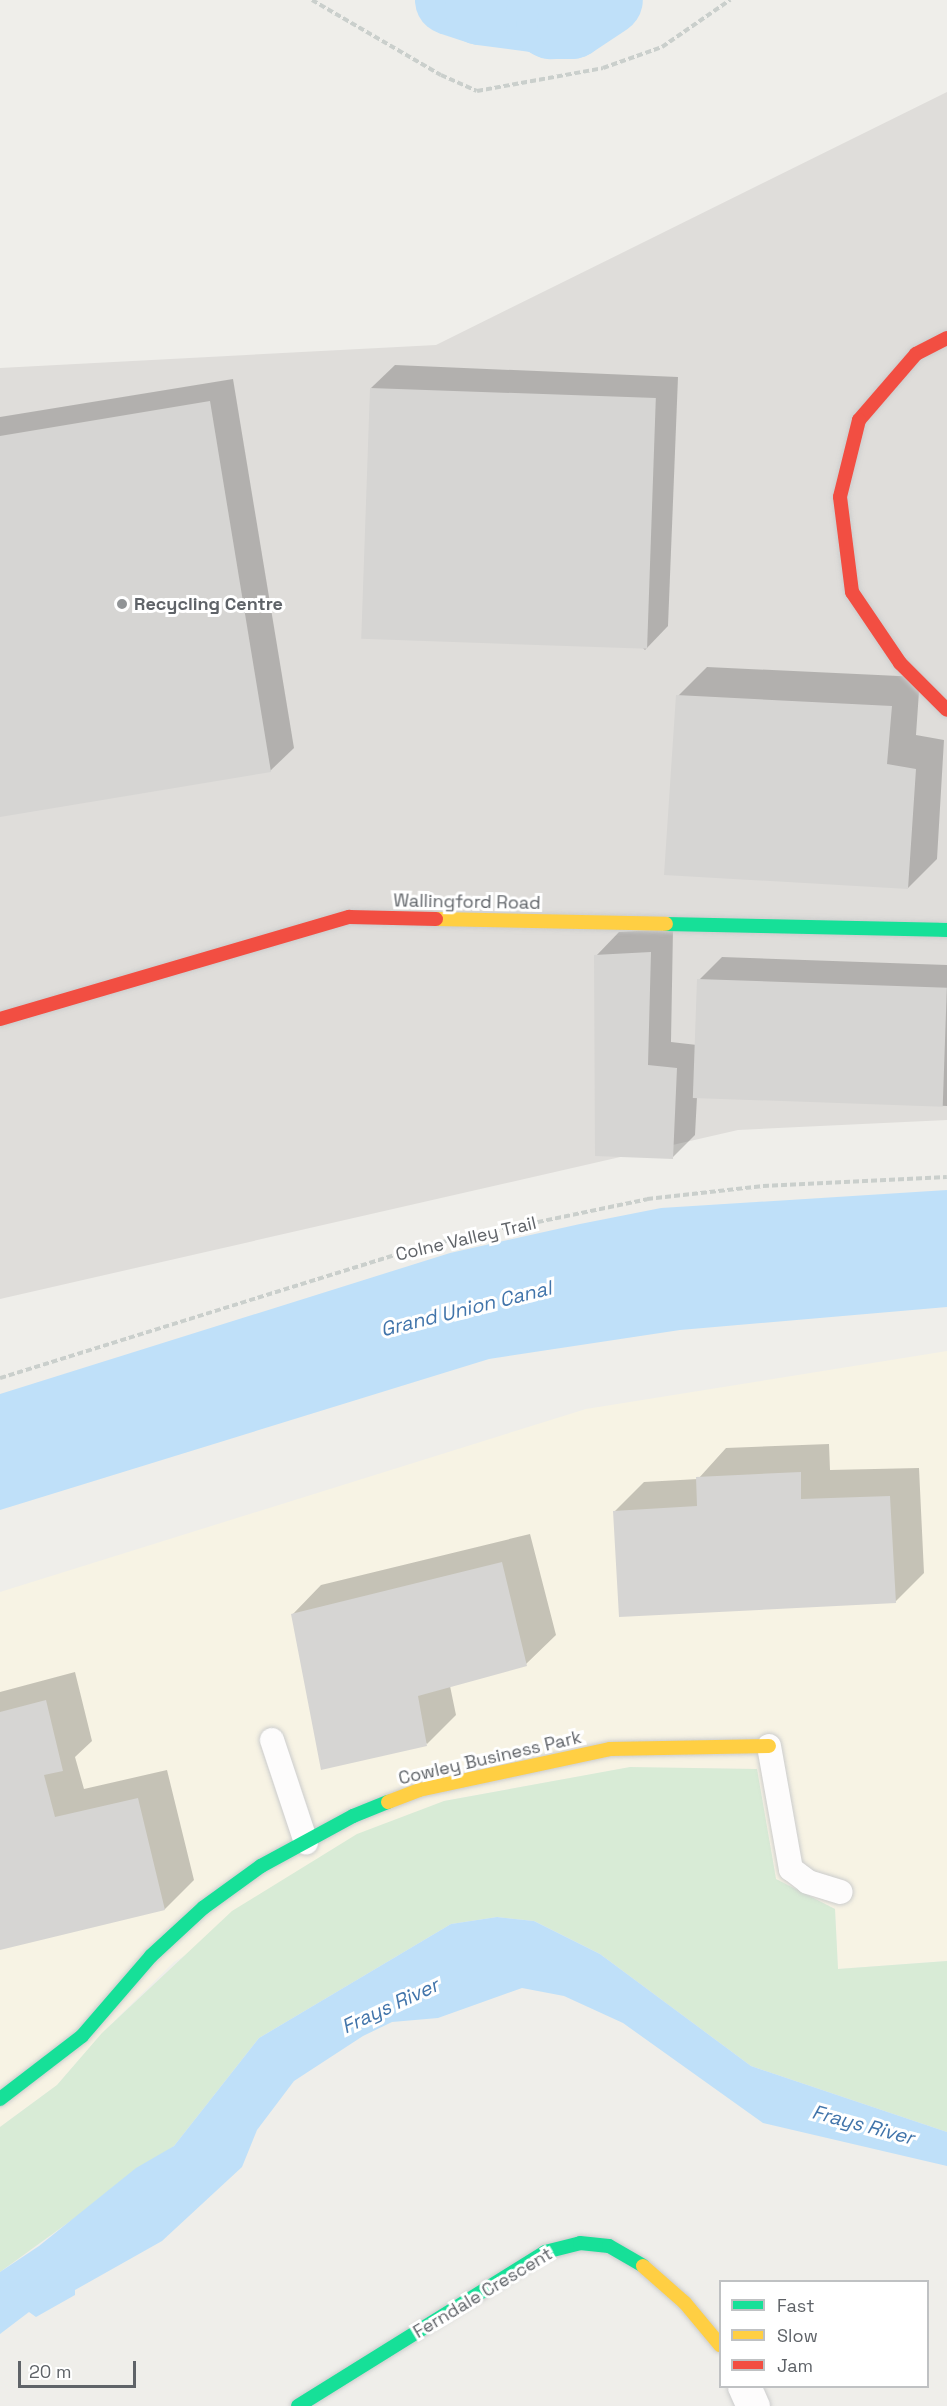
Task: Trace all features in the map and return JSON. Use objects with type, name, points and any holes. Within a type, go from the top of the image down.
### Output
[{"type":"street","points":[[947,338],[916,354],[859,420],[840,497],[852,592],[900,663],[947,710]]},
{"type":"street","name":"Wallingford Road","points":[[0,1019],[349,917],[947,930]]},
{"type":"street","name":"Cowley Business Park","points":[[0,2099],[82,2036],[151,1956],[203,1908],[261,1866],[353,1816],[419,1790],[610,1749],[769,1746]]},
{"type":"street","name":"Ferndale Crescent","points":[[298,2406],[545,2252],[580,2243],[609,2246],[643,2266],[685,2303],[719,2344]]},
{"type":"street","points":[[745,2388],[753,2406]]},
{"type":"lane","points":[[272,1740],[306,1842]]},
{"type":"lane","points":[[769,1746],[791,1869],[808,1882],[840,1892]]},
{"type":"path","points":[[312,0],[441,75],[477,91],[603,68],[662,47],[730,0]]},
{"type":"path","name":"Colne Valley Trail","points":[[0,1378],[434,1243],[647,1199],[763,1186],[947,1177]]},
{"type":"shaded area","points":[[947,92],[947,1120],[738,1130],[0,1299],[0,368],[436,345]]},
{"type":"shaded area","points":[[947,1351],[947,1961],[838,1969],[835,1909],[776,1879],[757,1769],[627,1768],[444,1801],[174,1962],[102,2033],[57,2085],[0,2127],[0,1592],[586,1409]]},
{"type":"green space","points":[[630,1767],[757,1769],[776,1879],[835,1909],[838,1969],[947,1961],[947,2132],[751,2066],[600,1954],[534,1921],[497,1917],[451,1924],[259,2038],[174,2146],[0,2272],[0,2127],[57,2085],[102,2033],[232,1911],[357,1834],[444,1801]]},
{"type":"water","name":"Grand Union Canal","points":[[947,1190],[947,1307],[680,1330],[489,1359],[0,1510],[0,1394],[450,1253],[580,1224],[661,1208]]},
{"type":"water","name":"Frays River","points":[[497,1917],[534,1921],[600,1954],[751,2066],[947,2132],[947,2166],[763,2123],[623,2023],[564,1996],[522,1988],[438,2018],[392,2022],[363,2036],[294,2081],[257,2130],[242,2167],[162,2241],[75,2290],[75,2295],[36,2317],[29,2312],[0,2334],[0,2272],[39,2246],[136,2168],[174,2146],[259,2038],[451,1924]]},
{"type":"building","points":[[370,388],[656,398],[647,649],[361,639]]},
{"type":"building","name":"Recycling Centre","points":[[210,401],[271,772],[0,817],[0,436]]},
{"type":"building","points":[[676,695],[892,706],[887,764],[916,769],[908,889],[664,875]]},
{"type":"building","points":[[651,952],[648,1065],[677,1068],[673,1159],[595,1156],[594,955]]},
{"type":"building","points":[[697,979],[947,988],[943,1107],[693,1098]]},
{"type":"building","points":[[801,1472],[801,1499],[890,1496],[896,1603],[619,1617],[613,1511],[697,1506],[696,1477]]},
{"type":"building","points":[[502,1562],[527,1666],[418,1696],[427,1746],[321,1770],[291,1614]]},
{"type":"building","points":[[46,1700],[63,1771],[44,1775],[55,1817],[138,1798],[165,1910],[0,1950],[0,1712]]},
{"type":"waterway","points":[[450,0],[480,10],[540,18],[551,24],[572,24],[608,0]]},
{"type":"traffic: fast","points":[[666,924],[947,930]]},
{"type":"traffic: fast","points":[[0,2099],[82,2036],[151,1956],[203,1908],[261,1866],[353,1816],[388,1802]]},
{"type":"traffic: fast","points":[[298,2406],[545,2252],[580,2243],[609,2246],[643,2266]]},
{"type":"traffic: slow","points":[[436,919],[666,924]]},
{"type":"traffic: slow","points":[[388,1802],[419,1790],[610,1749],[769,1746]]},
{"type":"traffic: slow","points":[[643,2266],[685,2303],[719,2344]]},
{"type":"traffic: jam","points":[[947,338],[916,354],[859,420],[840,497],[852,592],[900,663],[947,710]]},
{"type":"traffic: jam","points":[[0,1019],[349,917],[436,919]]},
{"type":"place","name":"Recycling Centre","points":[[122,604]]}]
